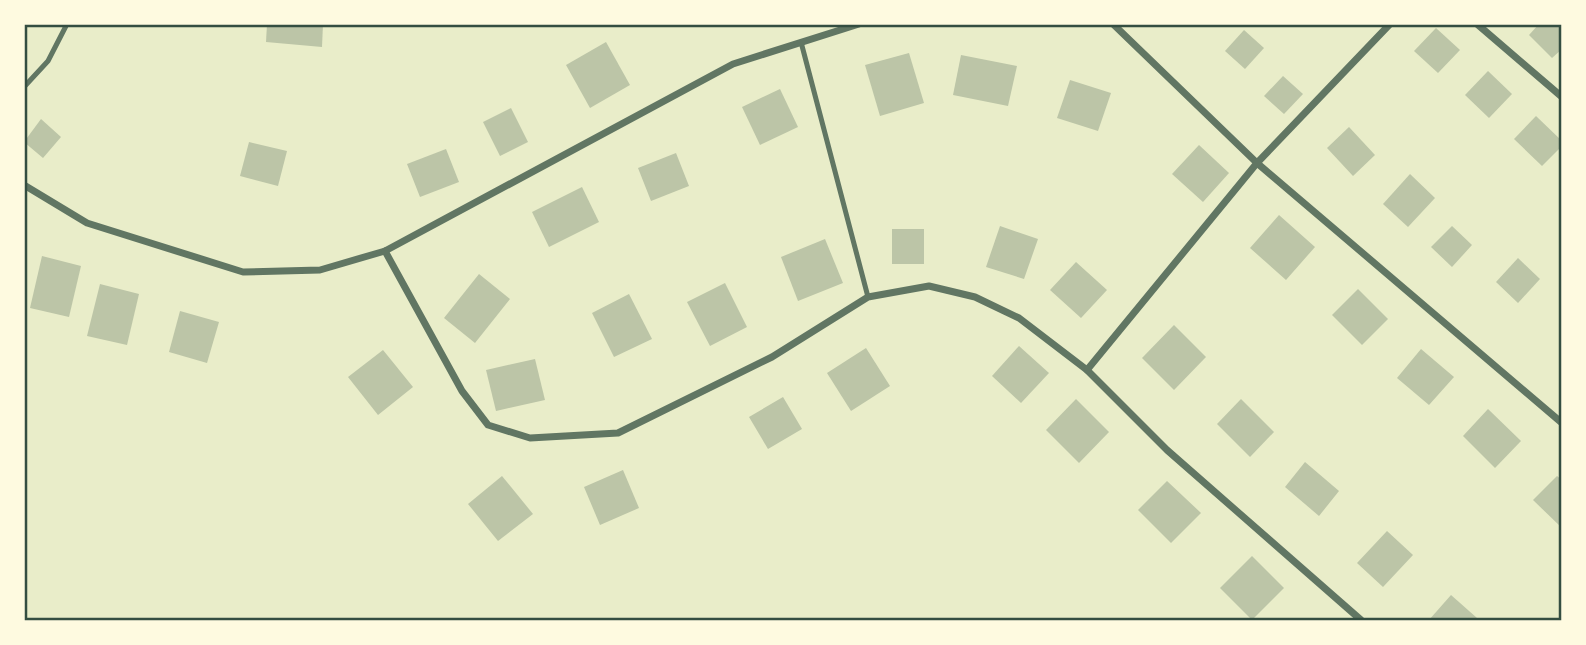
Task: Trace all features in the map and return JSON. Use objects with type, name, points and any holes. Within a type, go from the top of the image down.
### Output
[{"type":"street","points":[[24,185],[87,223],[243,272],[320,270],[386,251],[733,64],[859,24]]},
{"type":"street","points":[[1112,24],[1258,163],[1562,423]]},
{"type":"street","points":[[1087,370],[1258,163],[1390,24]]},
{"type":"street","points":[[1477,24],[1562,97]]},
{"type":"street","points":[[386,251],[468,400],[488,425],[530,439],[618,433],[772,357],[868,297],[929,286],[975,297],[1019,318],[1087,370],[1167,450],[1361,621]]},
{"type":"lane","points":[[24,88],[48,61],[67,24]]},
{"type":"lane","points":[[801,42],[868,297]]},
{"type":"building","points":[[267,24],[323,24],[322,47],[266,42]]},
{"type":"building","points":[[1539,24],[1558,24],[1562,28],[1562,49],[1552,58],[1529,35]]},
{"type":"building","points":[[1436,28],[1460,50],[1438,73],[1414,51]]},
{"type":"building","points":[[1244,30],[1264,48],[1245,69],[1225,51]]},
{"type":"building","points":[[606,42],[630,85],[590,108],[566,65]]},
{"type":"building","points":[[909,53],[924,103],[880,116],[865,65]]},
{"type":"building","points":[[961,55],[1017,66],[1008,106],[953,95]]},
{"type":"building","points":[[1488,71],[1512,94],[1489,118],[1465,95]]},
{"type":"building","points":[[1283,76],[1303,94],[1284,114],[1264,96]]},
{"type":"building","points":[[1070,80],[1111,93],[1098,131],[1057,118]]},
{"type":"building","points":[[780,89],[798,127],[760,145],[742,107]]},
{"type":"building","points":[[511,108],[528,142],[500,156],[483,122]]},
{"type":"building","points":[[1536,116],[1562,141],[1562,146],[1542,166],[1514,139]]},
{"type":"building","points":[[41,119],[61,137],[43,158],[24,142]]},
{"type":"building","points":[[1349,127],[1375,155],[1353,176],[1327,148]]},
{"type":"building","points":[[249,142],[287,151],[278,186],[240,176]]},
{"type":"building","points":[[1199,145],[1229,173],[1203,202],[1172,174]]},
{"type":"building","points":[[446,149],[459,182],[420,197],[407,164]]},
{"type":"building","points":[[676,153],[689,186],[651,201],[638,168]]},
{"type":"building","points":[[1410,174],[1435,198],[1408,227],[1383,204]]},
{"type":"building","points":[[582,187],[599,222],[549,247],[532,212]]},
{"type":"building","points":[[1279,215],[1315,247],[1286,280],[1250,248]]},
{"type":"building","points":[[1000,226],[1038,239],[1024,279],[986,267]]},
{"type":"building","points":[[1452,226],[1472,245],[1452,267],[1431,247]]},
{"type":"building","points":[[892,229],[924,229],[924,264],[892,264]]},
{"type":"building","points":[[825,239],[843,283],[798,301],[781,257]]},
{"type":"building","points":[[42,256],[81,266],[69,317],[30,308]]},
{"type":"building","points":[[1518,258],[1540,279],[1518,303],[1496,282]]},
{"type":"building","points":[[1076,262],[1107,290],[1081,318],[1050,290]]},
{"type":"building","points":[[479,274],[510,299],[475,343],[444,318]]},
{"type":"building","points":[[725,283],[747,327],[710,346],[687,302]]},
{"type":"building","points":[[100,284],[139,294],[127,345],[87,336]]},
{"type":"building","points":[[1358,289],[1388,319],[1362,345],[1332,315]]},
{"type":"building","points":[[629,294],[652,339],[614,357],[592,313]]},
{"type":"building","points":[[180,311],[219,322],[207,363],[169,352]]},
{"type":"building","points":[[1174,325],[1206,357],[1174,390],[1142,358]]},
{"type":"building","points":[[1019,346],[1049,373],[1021,403],[992,376]]},
{"type":"building","points":[[866,348],[890,386],[851,411],[827,373]]},
{"type":"building","points":[[1421,349],[1454,377],[1429,405],[1397,378]]},
{"type":"building","points":[[383,350],[413,387],[378,415],[348,377]]},
{"type":"building","points":[[535,359],[545,400],[496,411],[486,370]]},
{"type":"building","points":[[783,397],[802,429],[768,449],[749,417]]},
{"type":"building","points":[[1076,399],[1109,432],[1079,463],[1046,430]]},
{"type":"building","points":[[1241,399],[1274,432],[1250,457],[1217,424]]},
{"type":"building","points":[[1488,409],[1521,441],[1495,468],[1463,436]]},
{"type":"building","points":[[1305,462],[1339,491],[1319,516],[1285,487]]},
{"type":"building","points":[[623,470],[639,508],[600,525],[584,487]]},
{"type":"building","points":[[502,476],[533,514],[498,541],[468,504]]},
{"type":"building","points":[[1557,476],[1562,480],[1562,528],[1533,500]]},
{"type":"building","points":[[1167,481],[1201,513],[1171,543],[1138,510]]},
{"type":"building","points":[[1387,531],[1413,555],[1383,587],[1357,563]]},
{"type":"building","points":[[1252,556],[1284,588],[1252,620],[1220,588]]},
{"type":"building","points":[[1451,595],[1477,618],[1429,620]]}]
